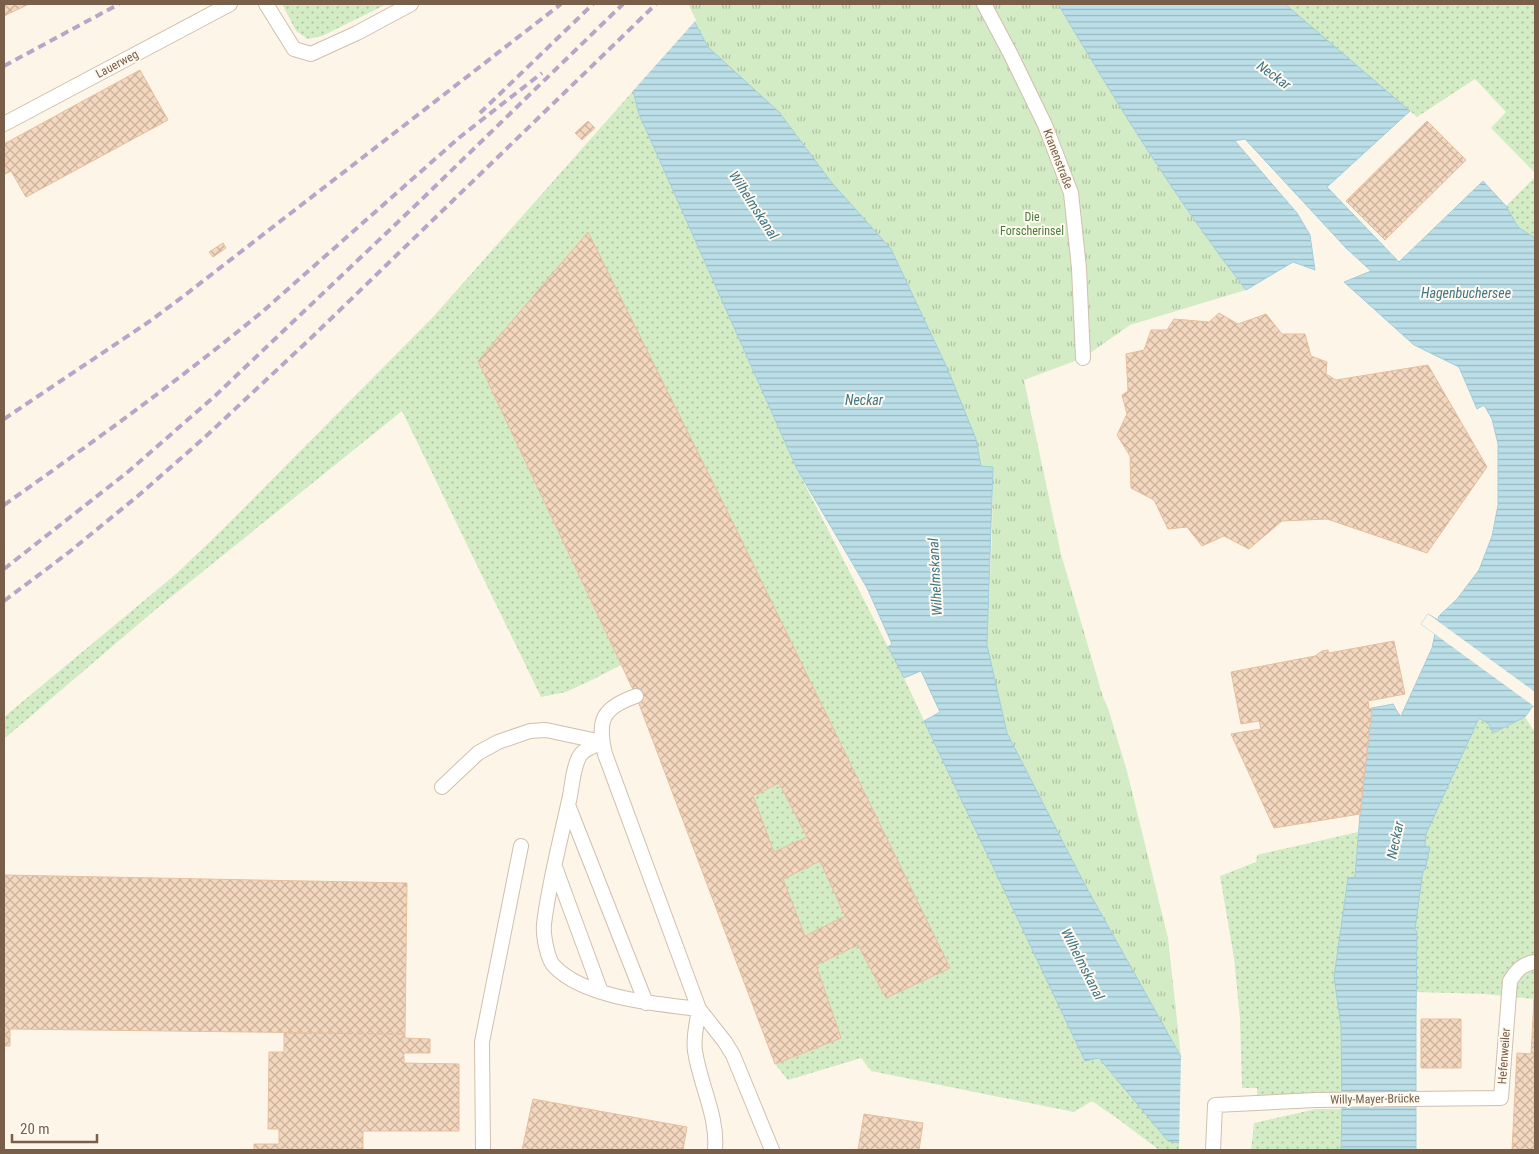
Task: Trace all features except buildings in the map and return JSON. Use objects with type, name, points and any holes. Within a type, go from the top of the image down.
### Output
[{"type":"lane","name":"Lauerweg","points":[[4,124],[230,4]]},
{"type":"lane","points":[[266,4],[294,49],[311,54],[357,33],[411,4]]},
{"type":"lane","name":"Kranenstraße","points":[[984,4],[1012,55],[1045,126],[1071,193],[1079,268],[1083,358]]},
{"type":"lane","points":[[636,696],[623,701],[608,711],[601,729],[602,742],[699,1009],[733,1055],[772,1150]]},
{"type":"lane","points":[[442,786],[478,753],[498,742],[530,731],[546,730],[602,742]]},
{"type":"lane","points":[[602,742],[582,752],[577,764],[554,866],[544,926],[547,948],[553,966],[570,979],[602,992],[646,1003],[699,1009]]},
{"type":"lane","points":[[568,804],[646,1003]]},
{"type":"lane","points":[[483,1150],[482,1042],[521,846]]},
{"type":"lane","points":[[554,866],[602,992]]},
{"type":"lane","name":"Hefenweiler","points":[[1434,1098],[1501,1098],[1510,981],[1517,969],[1535,962]]},
{"type":"lane","points":[[699,1009],[694,1041],[695,1053],[711,1110],[715,1142],[714,1150]]},
{"type":"lane","name":"Willy-Mayer-Brücke","points":[[1213,1150],[1215,1105],[1316,1100],[1434,1098]]},
{"type":"green space","points":[[282,4],[387,4],[322,36],[308,39],[296,31]]},
{"type":"green space","name":"Die Forscherinsel","points":[[685,4],[1058,4],[1147,150],[1195,221],[1246,290],[1130,325],[1083,358],[1024,380],[1061,554],[1127,771],[1168,938],[1181,1057],[1084,883],[1007,733],[987,645],[993,467],[981,467],[976,439],[832,183],[779,112],[708,47]]},
{"type":"green space","points":[[1285,4],[1535,4],[1535,173],[1491,128],[1506,112],[1475,79],[1417,117]]},
{"type":"green space","points":[[633,91],[639,114],[797,469],[904,678],[1085,1061],[1099,1058],[1168,1141],[1179,1143],[1179,1150],[1159,1150],[1092,1101],[1074,1112],[871,1071],[861,1058],[788,1080],[775,1064],[841,1038],[816,965],[858,945],[886,998],[950,968],[736,529],[588,232],[478,361],[621,665],[566,692],[541,697],[402,411],[155,610],[4,739],[4,717],[176,574],[222,530],[433,317]]},
{"type":"green space","points":[[1535,177],[1535,238],[1518,227],[1506,206]]},
{"type":"green space","points":[[1525,717],[1535,732],[1535,999],[1484,994],[1416,992],[1417,931],[1415,930],[1423,869],[1430,847],[1425,846],[1426,833],[1479,718],[1490,725],[1495,732]]},
{"type":"green space","points":[[779,783],[807,837],[774,852],[753,796]]},
{"type":"green space","points":[[1358,832],[1355,878],[1348,878],[1334,977],[1341,1026],[1342,1092],[1257,1095],[1257,1088],[1242,1088],[1240,1019],[1234,958],[1220,876],[1256,862],[1257,855]]},
{"type":"green space","points":[[820,861],[845,916],[805,936],[783,879]]},
{"type":"green space","points":[[1316,1109],[1342,1109],[1341,1150],[1251,1150],[1254,1123]]},
{"type":"water","name":"Neckar","points":[[685,4],[708,47],[779,112],[832,183],[891,249],[948,370],[976,439],[981,466],[993,467],[987,645],[1007,733],[1084,883],[1233,1150],[1184,1150],[1179,1143],[1168,1141],[1099,1058],[1085,1061],[924,721],[940,712],[921,671],[904,678],[888,647],[892,644],[867,588],[797,469],[639,114],[633,91]]},
{"type":"water","name":"Hagenbuchersee","points":[[1058,4],[1285,4],[1410,111],[1327,187],[1399,262],[1483,181],[1506,206],[1518,227],[1535,238],[1535,707],[1533,706],[1525,717],[1495,732],[1490,729],[1490,725],[1479,718],[1426,834],[1425,846],[1430,847],[1425,870],[1423,870],[1415,930],[1417,931],[1416,1150],[1341,1150],[1341,1026],[1334,977],[1348,878],[1355,877],[1372,708],[1393,704],[1401,716],[1432,648],[1435,634],[1421,624],[1428,614],[1438,620],[1439,616],[1457,599],[1479,570],[1492,536],[1498,505],[1498,444],[1492,419],[1484,405],[1477,409],[1459,367],[1414,345],[1344,282],[1371,271],[1346,248],[1245,139],[1235,141],[1297,213],[1310,235],[1315,270],[1293,262],[1246,290],[1195,221],[1147,150]]},
{"type":"pier","points":[[586,4],[688,4],[696,20],[631,93]]},
{"type":"pier","points":[[1428,614],[1535,692],[1535,707],[1421,624]]},
{"type":"pier","points":[[1181,1057],[1184,1057],[1235,1150],[1181,1150],[1179,1147]]},
{"type":"railway","points":[[4,66],[119,4]]},
{"type":"railway","points":[[4,419],[150,321],[185,295],[561,4]]},
{"type":"railway","points":[[480,113],[593,4]]},
{"type":"railway","points":[[4,569],[129,471],[216,395],[623,4]]},
{"type":"railway","points":[[4,601],[68,553],[139,495],[204,438],[311,338],[656,4]]},
{"type":"railway","points":[[4,505],[135,411],[231,337],[262,312],[460,137],[542,73]]},
{"type":"water label","name":"Wilhelmskanal","points":[[754,205]]},
{"type":"water label","name":"Wilhelmskanal","points":[[935,577]]},
{"type":"water label","name":"Wilhelmskanal","points":[[1083,964]]}]
